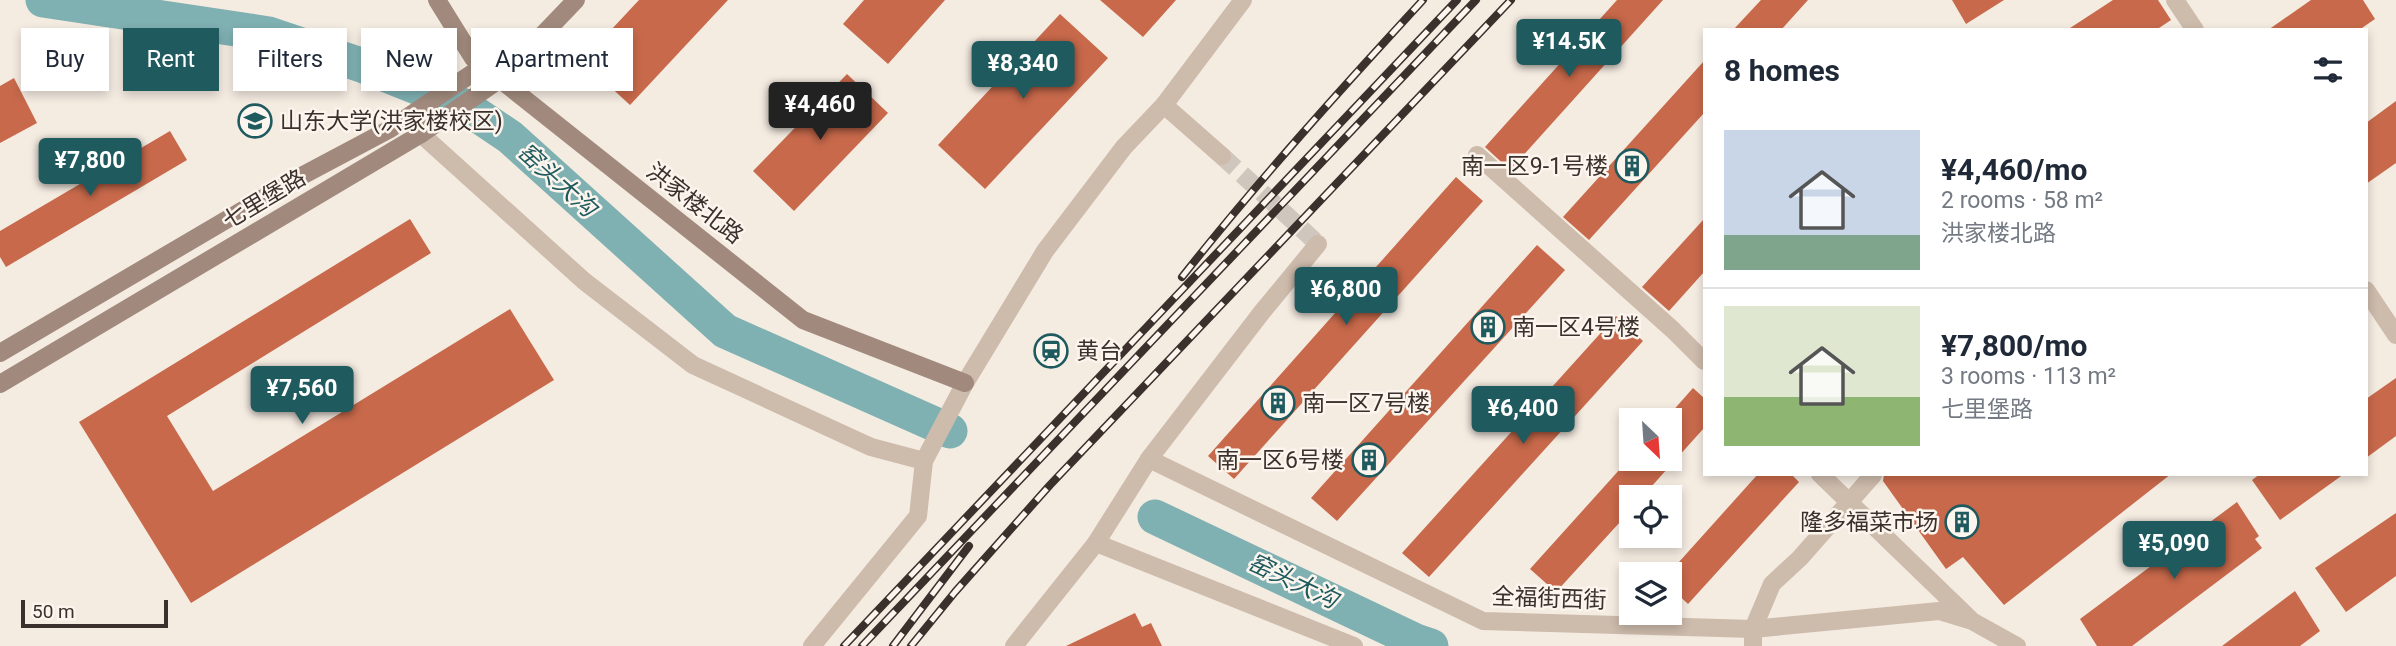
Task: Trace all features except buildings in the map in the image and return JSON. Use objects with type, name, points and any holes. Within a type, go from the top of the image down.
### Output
[{"type":"main road","name":"洪家楼北路","points":[[436,0],[471,55]]},
{"type":"main road","name":"七里堡路","points":[[549,28],[576,0]]},
{"type":"main road","name":"七里堡路","points":[[0,353],[294,180],[408,117],[471,74]]},
{"type":"main road","name":"七里堡路","points":[[0,384],[421,134],[482,91]]},
{"type":"main road","name":"洪家楼北路","points":[[514,91],[803,320],[965,383]]},
{"type":"street","points":[[812,646],[918,516],[924,461],[965,383],[1045,251],[1124,147],[1164,105],[1243,0]]},
{"type":"street","points":[[2175,0],[2194,28]]},
{"type":"street","points":[[1164,105],[1222,156]]},
{"type":"street","points":[[408,117],[421,134],[584,281],[693,365],[871,447],[924,461]]},
{"type":"street","points":[[1477,155],[1703,360]]},
{"type":"street","points":[[1014,646],[1096,543],[1149,459],[1318,244]]},
{"type":"street","points":[[2368,293],[2396,335]]},
{"type":"street","name":"全福街西街","points":[[1149,459],[1483,621],[1753,638],[1939,611],[1972,621],[2017,646]]},
{"type":"street","points":[[1822,476],[1972,621]]},
{"type":"street","points":[[1753,638],[1772,584],[1800,558],[1872,476]]},
{"type":"street","points":[[1096,543],[1354,646]]},
{"type":"waterway","name":"窑头大沟","points":[[43,0],[269,34],[364,66],[464,106],[510,137],[725,331],[950,431]]},
{"type":"waterway","name":"窑头大沟","points":[[1155,517],[1431,646]]},
{"type":"tunnel","points":[[1222,156],[1318,244]]},
{"type":"railway","points":[[1182,277],[1300,136],[1423,0]]},
{"type":"railway","points":[[844,646],[1457,0]]},
{"type":"railway","points":[[862,646],[1476,0]]},
{"type":"railway","points":[[911,646],[1050,485],[1511,0]]},
{"type":"railway","points":[[893,646],[969,546]]},
{"type":"place","name":"山东大学(洪家楼校区)","points":[[255,121]]},
{"type":"place","name":"南一区9-1号楼","points":[[1632,166]]},
{"type":"place","name":"南一区4号楼","points":[[1488,327]]},
{"type":"place","name":"黄台","points":[[1051,351]]},
{"type":"place","name":"南一区7号楼","points":[[1278,403]]},
{"type":"place","name":"南一区6号楼","points":[[1369,460]]},
{"type":"place","name":"隆多福菜市场","points":[[1962,522]]}]
